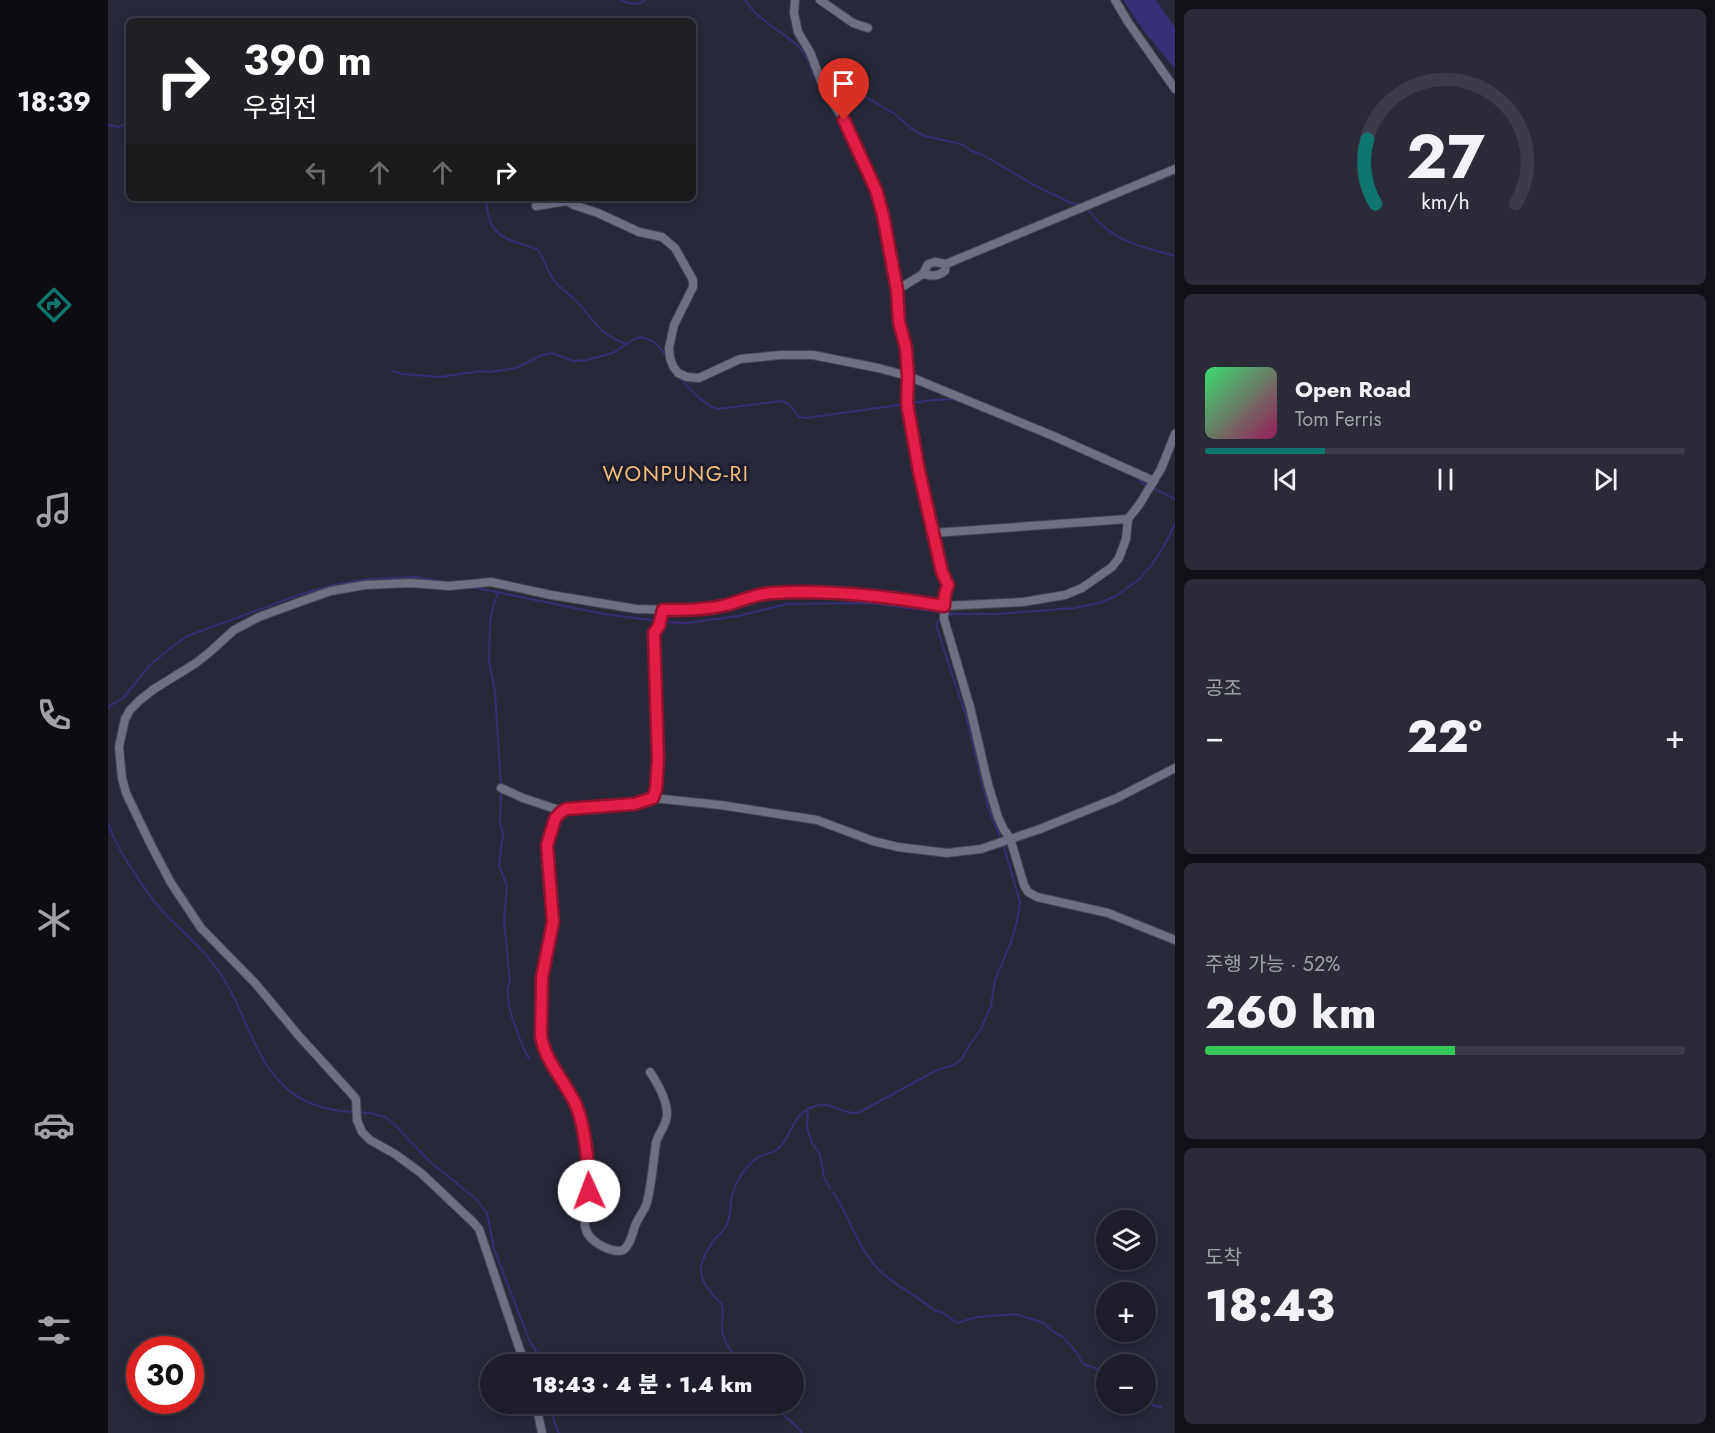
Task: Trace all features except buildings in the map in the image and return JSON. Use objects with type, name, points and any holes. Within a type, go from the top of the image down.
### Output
[{"type":"street","points":[[795,0],[794,13],[798,32],[810,52],[825,91],[844,120],[876,190],[883,215],[897,290],[899,322],[906,348],[907,403],[919,471],[942,572],[948,585],[945,594],[944,619],[970,707],[998,818],[1010,838],[1024,885],[1028,892],[1037,897],[1108,913],[1175,940]]},
{"type":"street","points":[[820,0],[853,23],[868,28]]},
{"type":"street","points":[[1115,0],[1175,89]]},
{"type":"street","points":[[897,290],[923,274],[928,264],[936,262],[946,264],[1175,169]]},
{"type":"street","points":[[536,206],[567,201],[639,232],[662,237],[675,248],[693,280],[693,287],[675,325],[669,348],[673,366],[678,373],[687,377],[699,378],[740,358],[797,355],[845,360],[908,376],[1052,435],[1154,481]]},
{"type":"street","points":[[923,274],[939,275],[945,271],[946,264]]},
{"type":"street","points":[[521,1354],[479,1229],[421,1173],[395,1154],[370,1140],[362,1132],[357,1120],[356,1100],[350,1092],[298,1036],[255,984],[201,928],[171,883],[126,793],[119,747],[125,719],[130,710],[161,684],[196,663],[234,630],[259,617],[348,587],[411,583],[449,586],[491,582],[636,609],[663,610],[708,608],[767,593],[782,592],[872,595],[944,606],[1023,602],[1065,595],[1082,588],[1112,567],[1119,558],[1126,538],[1128,519],[1161,469],[1175,434]]},
{"type":"street","points":[[933,533],[1128,519]]},
{"type":"street","points":[[653,798],[656,789],[658,759],[654,633],[659,626],[663,610]]},
{"type":"street","points":[[501,788],[559,810],[634,804],[653,798],[720,805],[817,820],[873,841],[898,847],[947,853],[981,849],[1040,829],[1117,798],[1175,768]]},
{"type":"street","points":[[566,809],[555,819],[547,845],[553,922],[542,977],[542,1045],[579,1115],[589,1167],[585,1226],[588,1235],[594,1241],[616,1251],[627,1247],[637,1221],[645,1209],[654,1165],[656,1140],[667,1118],[661,1092],[650,1072]]},
{"type":"street","points":[[538,1414],[542,1433]]},
{"type":"shaded area","points":[[1123,0],[1156,0],[1175,27],[1175,69],[1143,30]]},
{"type":"waterway","points":[[621,0],[633,4],[645,0]]},
{"type":"waterway","points":[[745,0],[757,14],[801,49],[820,86]]},
{"type":"waterway","points":[[825,87],[850,88],[895,114],[912,129],[925,136],[961,144],[1034,185],[1071,203],[1083,205]]},
{"type":"waterway","points":[[108,125],[119,127],[126,124]]},
{"type":"waterway","points":[[486,201],[490,220],[496,231],[507,239],[538,250],[558,285],[603,331],[617,341],[627,344]]},
{"type":"waterway","points":[[1088,210],[1117,236],[1136,245],[1175,256]]},
{"type":"waterway","points":[[392,371],[440,377],[480,371],[489,372],[516,368],[542,355],[552,353],[573,361],[587,360],[613,353],[640,337],[653,341],[667,358]]},
{"type":"waterway","points":[[680,378],[702,400],[718,409],[781,401],[789,404],[799,417],[806,418],[906,404]]},
{"type":"waterway","points":[[911,403],[956,399]]},
{"type":"waterway","points":[[1132,474],[1148,486]]},
{"type":"waterway","points":[[1153,488],[1175,499]]},
{"type":"waterway","points":[[664,622],[687,623],[738,616],[787,604],[870,603],[954,614],[996,614],[1075,608],[1099,603],[1116,596],[1138,580],[1163,548],[1175,524]]},
{"type":"waterway","points":[[108,707],[123,698],[149,666],[187,636],[302,594],[368,579],[416,577],[452,583]]},
{"type":"waterway","points":[[472,587],[604,614],[658,621]]},
{"type":"waterway","points":[[498,593],[490,622],[489,661],[495,692],[501,785]]},
{"type":"waterway","points":[[951,615],[939,620],[936,625],[966,716],[988,807],[1001,839]]},
{"type":"waterway","points":[[501,791],[500,823],[503,834],[499,865],[507,886],[504,921],[510,982],[508,999],[513,1020],[529,1059]]},
{"type":"waterway","points":[[108,823],[126,859],[151,897],[219,972],[232,994],[257,1049],[273,1074],[290,1092],[307,1102],[334,1110],[354,1112]]},
{"type":"waterway","points":[[733,1354],[723,1336],[722,1305],[706,1285],[701,1271],[707,1252],[727,1224],[736,1184],[755,1159],[780,1147],[804,1111],[824,1105],[858,1113],[962,1059],[981,1029],[991,1006],[995,980],[1017,921],[1020,902],[1003,844]]},
{"type":"waterway","points":[[808,1109],[807,1128],[812,1143],[820,1154],[824,1177],[830,1188]]},
{"type":"waterway","points":[[359,1112],[385,1117],[429,1161],[475,1198],[487,1213],[494,1249],[529,1339],[538,1354]]},
{"type":"waterway","points":[[833,1192],[864,1251],[878,1269],[935,1311],[942,1312],[957,1323],[977,1317],[1015,1314],[1044,1323],[1063,1337],[1083,1364],[1096,1368]]},
{"type":"waterway","points":[[1156,1406],[1161,1407]]},
{"type":"waterway","points":[[552,1414],[559,1433]]},
{"type":"waterway","points":[[782,1414],[802,1433]]},
{"type":"district","name":"WONPUNG-RI","points":[[676,474]]},
{"type":"route","points":[[589,1191],[589,1167],[579,1115],[542,1045],[542,977],[553,922],[548,837],[555,819],[566,809],[624,806],[653,798],[656,789],[658,759],[654,633],[659,626],[663,610],[708,608],[767,593],[782,592],[872,595],[944,606],[948,585],[942,572],[919,471],[907,403],[906,348],[899,322],[897,290],[883,215],[870,175],[844,120]]}]
